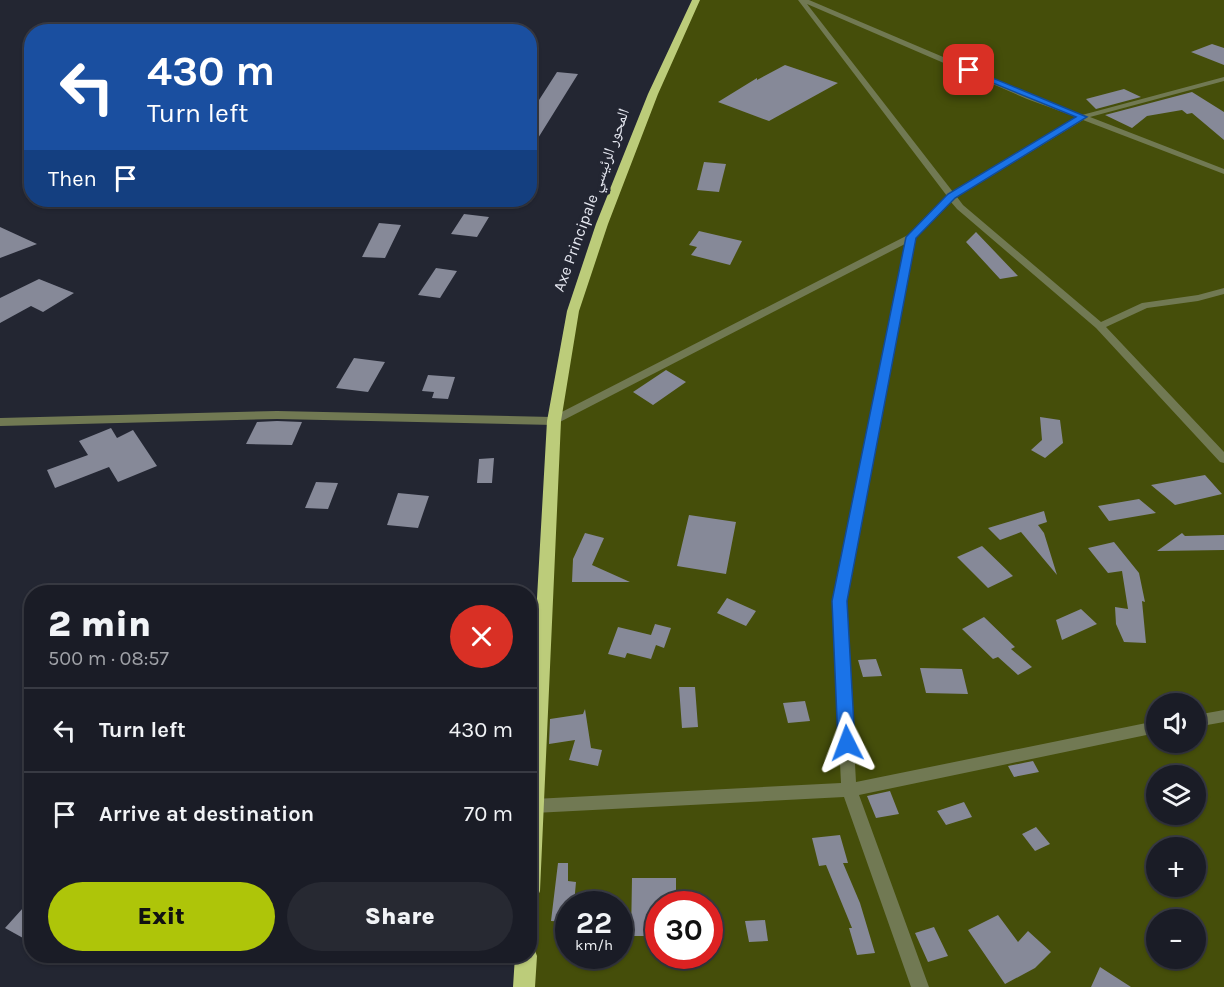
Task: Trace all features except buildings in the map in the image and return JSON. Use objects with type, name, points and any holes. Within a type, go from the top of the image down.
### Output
[{"type":"main road","name":"Axe Principale المحور الرئيسي","points":[[537,748],[554,421],[573,311],[602,224],[654,94],[696,0]]},
{"type":"main road","points":[[524,987],[526,963]]},
{"type":"street","points":[[803,0],[1082,117],[1224,172]]},
{"type":"street","points":[[803,0],[960,207],[1100,326],[1224,459]]},
{"type":"street","points":[[0,422],[277,415],[554,421],[911,237],[952,196],[1082,117],[1224,79]]},
{"type":"street","points":[[911,237],[839,601],[849,790],[920,987]]},
{"type":"street","points":[[1100,326],[1145,305],[1198,298],[1224,291]]},
{"type":"street","points":[[1206,719],[1224,716]]},
{"type":"street","points":[[537,806],[849,790],[1146,729]]},
{"type":"green space","points":[[696,0],[1224,0],[1224,987],[524,987],[526,963],[537,963],[537,755],[553,450],[573,311],[602,224]]},
{"type":"route","points":[[847,743],[839,601],[911,237],[952,196],[1082,117],[969,70]]}]
